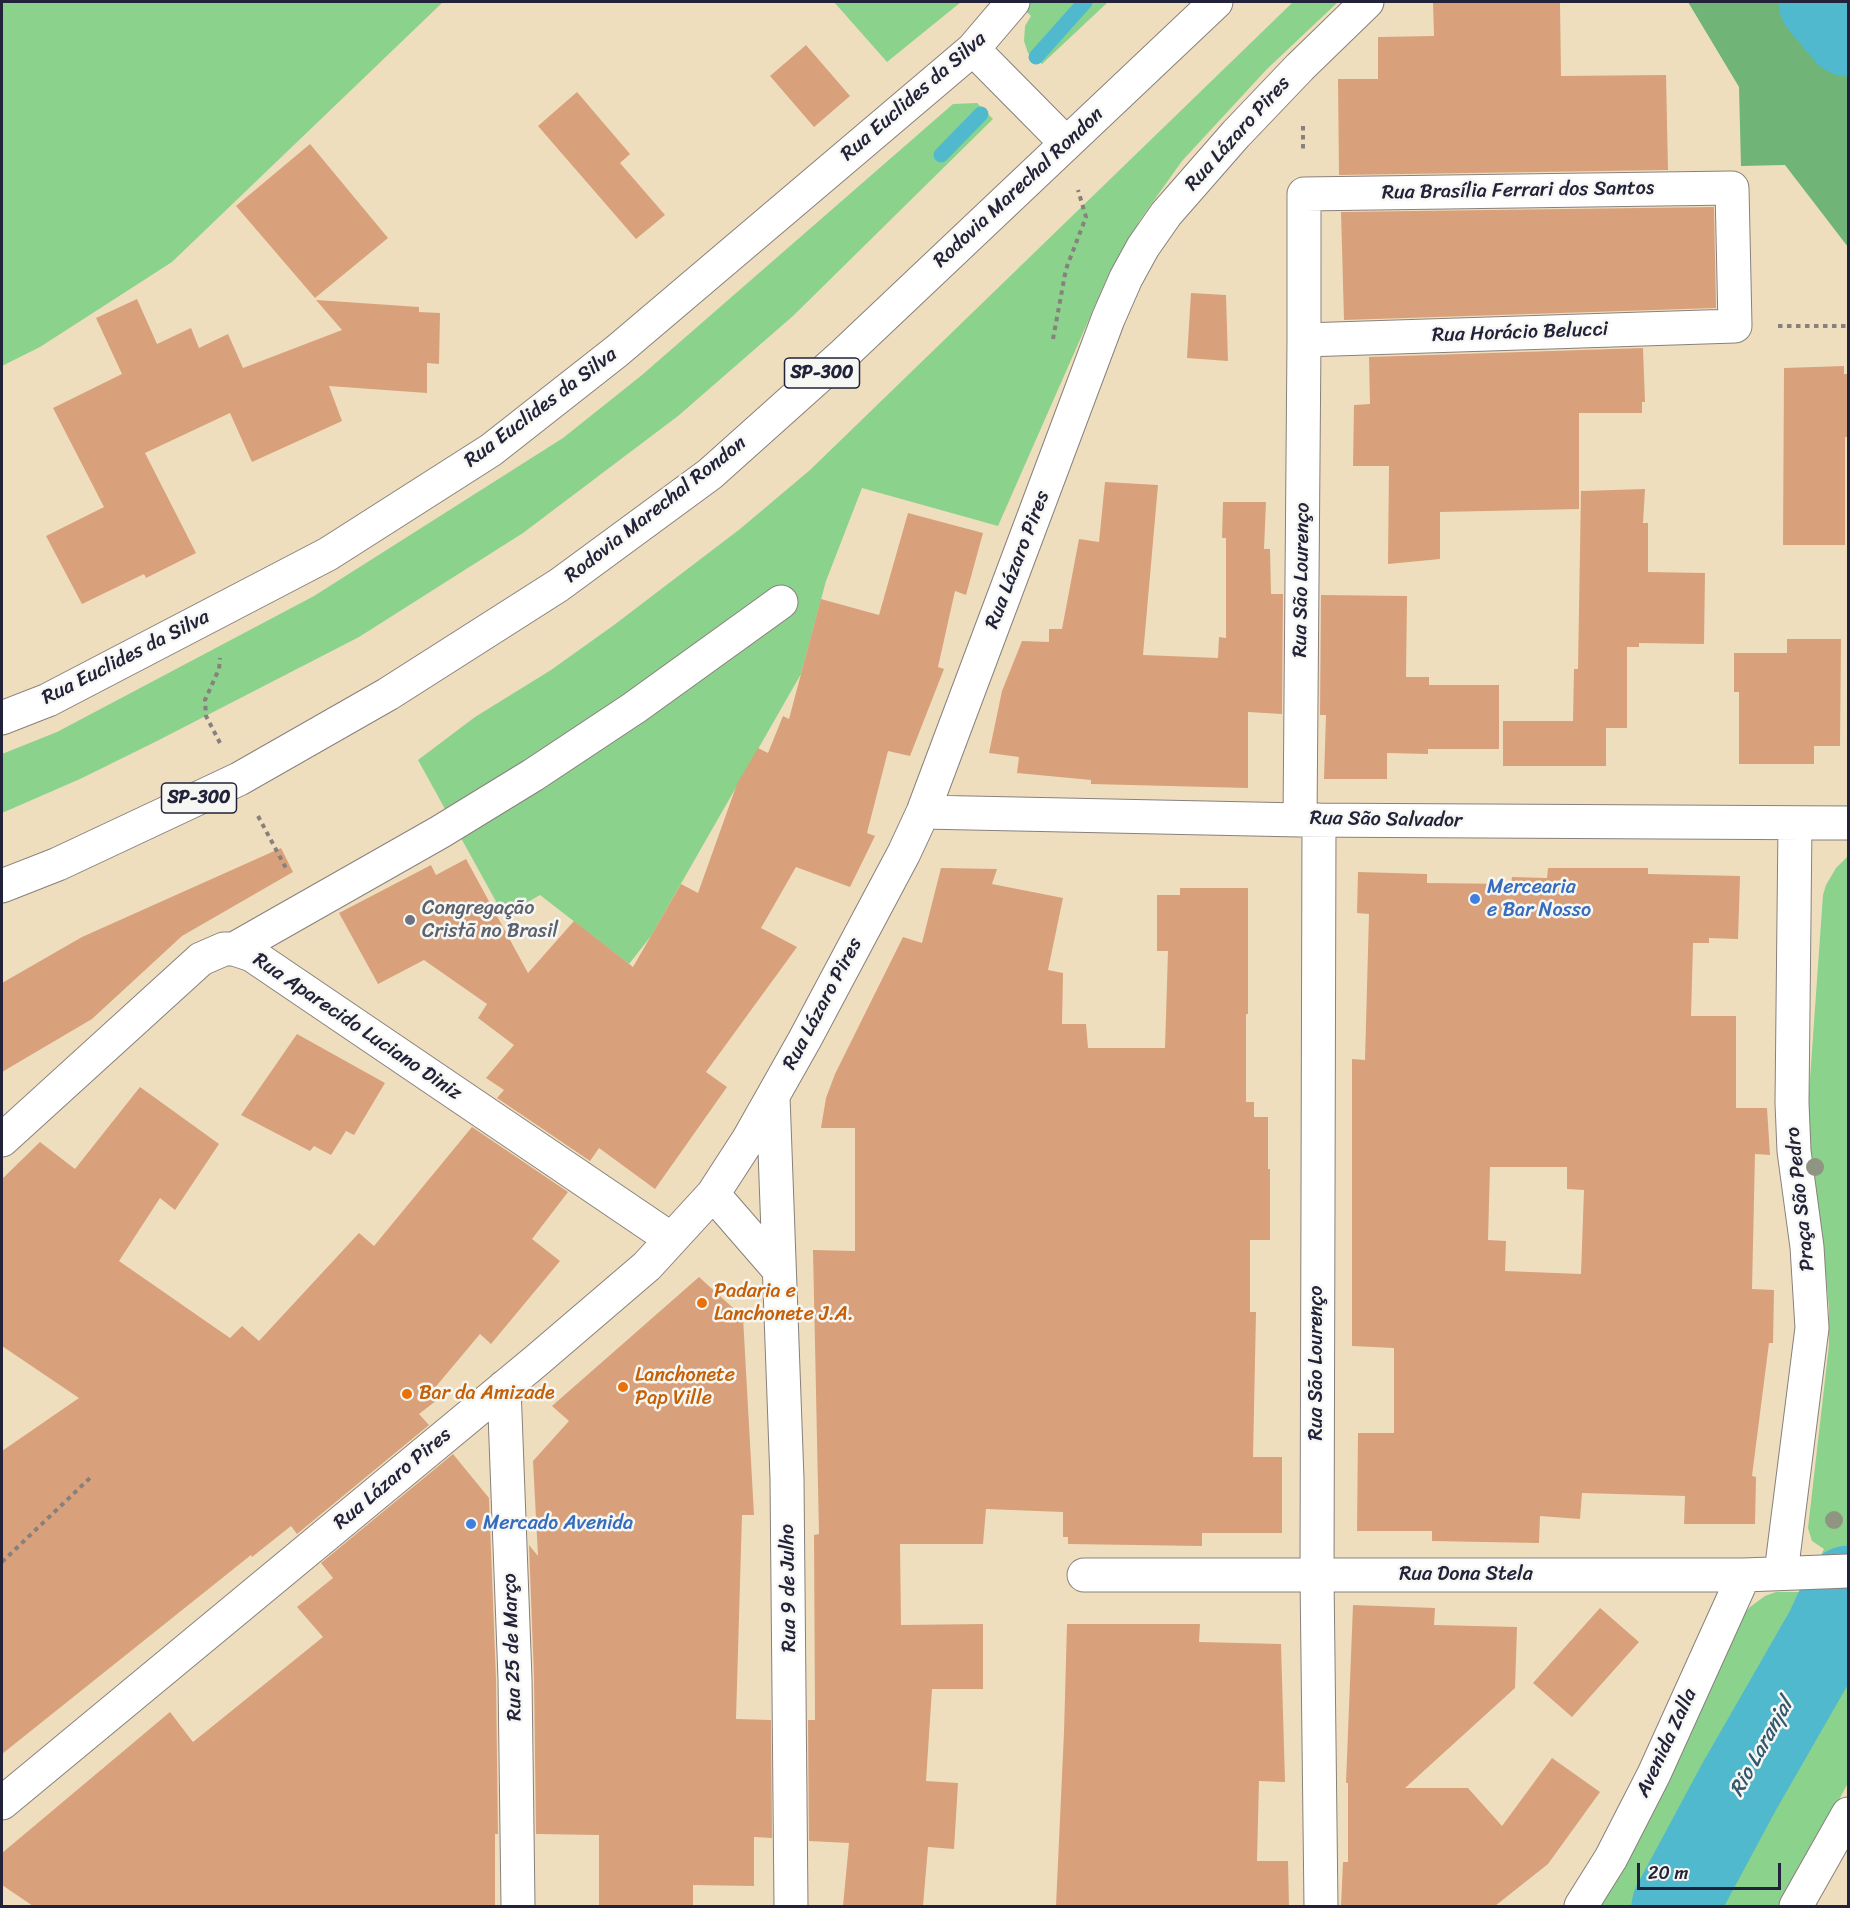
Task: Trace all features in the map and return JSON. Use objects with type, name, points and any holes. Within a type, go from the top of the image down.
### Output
[{"type":"street","name":"Rua Euclides da Silva","points":[[2,718],[48,700],[328,554],[491,450],[617,351],[973,49],[1014,2]]},
{"type":"street","name":"Rodovia Marechal Rondon","points":[[2,886],[58,864],[239,779],[388,694],[559,585],[710,474],[844,354],[1216,2]]},
{"type":"street","name":"Rua Lázaro Pires","points":[[2,1803],[647,1266],[713,1194],[773,1096],[923,812],[1108,319],[1143,247],[1166,214],[1236,134],[1287,80],[1367,2]]},
{"type":"street","points":[[973,49],[1066,143]]},
{"type":"street","name":"Rua Brasília Ferrari dos Santos","points":[[1304,194],[1732,188],[1735,326]]},
{"type":"street","name":"Rua São Lourenço","points":[[1304,194],[1321,1906]]},
{"type":"street","name":"Rua Horácio Belucci","points":[[1304,340],[1735,326]]},
{"type":"street","points":[[234,949],[440,832],[533,775],[634,708],[781,602]]},
{"type":"street","name":"Rua São Salvador","points":[[923,812],[1309,820],[1848,823]]},
{"type":"street","name":"Praça São Pedro","points":[[1781,1573],[1812,1328],[1807,1247],[1794,1151],[1792,1103],[1795,823]]},
{"type":"street","name":"Rua Aparecido Luciano Diniz","points":[[2,1140],[201,959],[213,952],[234,949],[252,956],[671,1239]]},
{"type":"street","name":"Rua 9 de Julho","points":[[773,1096],[789,1549],[791,1906]]},
{"type":"street","points":[[713,1194],[779,1270]]},
{"type":"street","name":"Rua 25 de Março","points":[[504,1387],[514,1667],[518,1906]]},
{"type":"street","name":"Rua Dona Stela","points":[[1084,1575],[1744,1575],[1834,1572]]},
{"type":"street","name":"Avenida Zalla","points":[[1581,1906],[1611,1858],[1654,1774],[1744,1575]]},
{"type":"street","points":[[1796,1906],[1848,1814]]},
{"type":"path","points":[[1287,80],[1303,107],[1304,194]]},
{"type":"path","points":[[1051,350],[1066,269],[1086,217],[1066,143]]},
{"type":"path","points":[[1735,326],[1848,326]]},
{"type":"path","points":[[2,1562],[91,1477]]},
{"type":"green space","points":[[2,2],[443,2],[172,262],[40,347],[2,366]]},
{"type":"green space","points":[[834,2],[961,2],[887,62]]},
{"type":"green space","points":[[1016,2],[1108,2],[1042,64],[1028,53],[1024,41],[1025,26],[1031,16]]},
{"type":"green space","points":[[1293,2],[1338,2],[1267,69],[1182,161],[1140,220],[1108,276],[998,526],[862,488],[826,581],[801,674],[651,936],[629,964],[540,895],[504,916],[418,760],[475,717],[551,670],[614,625],[740,529],[810,470]]},
{"type":"green space","points":[[1688,2],[1848,2],[1848,247],[1785,165],[1741,166],[1739,87]]},
{"type":"green space","points":[[977,103],[993,119],[793,316],[678,416],[523,533],[359,637],[80,779],[2,813],[2,754],[57,732],[314,596],[563,438],[642,375],[953,104]]},
{"type":"green space","points":[[1848,856],[1848,1783],[1782,1906],[1598,1906],[1740,1619],[1750,1607],[1765,1596],[1776,1592],[1804,1592],[1824,1549],[1812,1541],[1808,1528],[1829,1345],[1829,1308],[1822,1234],[1811,1174],[1808,1107],[1823,895],[1836,868]]},
{"type":"building","points":[[1433,2],[1560,2],[1561,76],[1666,75],[1668,170],[1339,175],[1338,79],[1378,79],[1378,37],[1434,36]]},
{"type":"building","points":[[806,45],[850,96],[814,127],[770,76]]},
{"type":"building","points":[[577,92],[630,154],[620,163],[665,215],[636,239],[538,126]]},
{"type":"building","points":[[310,144],[388,238],[315,298],[236,206]]},
{"type":"building","points":[[1714,207],[1716,308],[1344,320],[1341,212]]},
{"type":"building","points":[[1191,293],[1226,295],[1228,361],[1187,358]]},
{"type":"building","points":[[137,299],[157,344],[191,328],[199,348],[228,334],[243,368],[342,330],[316,300],[419,307],[419,312],[440,313],[439,364],[427,363],[427,393],[329,386],[342,421],[252,462],[230,413],[145,453],[196,553],[146,578],[144,574],[82,604],[46,536],[104,507],[53,408],[122,374],[96,318]]},
{"type":"building","points":[[1643,348],[1645,402],[1642,402],[1642,413],[1579,413],[1579,509],[1440,512],[1440,559],[1388,564],[1389,466],[1353,466],[1354,405],[1370,404],[1369,357]]},
{"type":"building","points":[[1844,366],[1844,374],[1848,374],[1848,437],[1845,437],[1845,545],[1783,545],[1784,368]]},
{"type":"building","points":[[1105,482],[1158,485],[1143,655],[1218,658],[1219,637],[1226,638],[1226,538],[1222,538],[1223,502],[1266,502],[1264,549],[1270,549],[1271,594],[1283,594],[1282,714],[1248,712],[1248,788],[1091,784],[1091,780],[1017,773],[1019,757],[989,753],[1002,691],[1022,641],[1049,642],[1049,629],[1062,629],[1079,539],[1099,542]]},
{"type":"building","points":[[1645,489],[1643,523],[1648,523],[1648,572],[1705,573],[1704,644],[1639,643],[1639,647],[1627,647],[1627,728],[1606,728],[1606,766],[1503,766],[1503,721],[1573,721],[1574,669],[1578,669],[1581,491]]},
{"type":"building","points":[[908,513],[983,533],[966,595],[955,591],[938,667],[944,669],[910,756],[888,751],[867,833],[875,836],[850,887],[796,867],[761,928],[797,947],[706,1072],[727,1087],[655,1189],[599,1148],[590,1161],[497,1098],[504,1090],[486,1078],[514,1045],[478,1018],[487,1004],[424,960],[378,984],[339,913],[431,865],[436,875],[466,859],[528,973],[574,921],[633,967],[681,884],[698,893],[737,784],[758,748],[768,753],[783,716],[789,719],[821,599],[879,615]]},
{"type":"building","points":[[1321,595],[1407,596],[1406,677],[1429,677],[1429,685],[1499,685],[1499,749],[1428,749],[1428,754],[1387,753],[1387,779],[1324,779],[1326,715],[1320,715]]},
{"type":"building","points":[[1787,639],[1841,639],[1840,746],[1814,746],[1814,764],[1739,764],[1739,692],[1734,692],[1734,653],[1787,653]]},
{"type":"building","points":[[281,848],[293,872],[182,936],[92,1019],[2,1072],[2,983],[82,937]]},
{"type":"building","points":[[941,868],[997,869],[992,884],[1063,898],[1048,970],[1063,973],[1062,1024],[1086,1024],[1088,1048],[1165,1048],[1168,951],[1157,951],[1157,895],[1180,895],[1180,888],[1248,888],[1246,1102],[1254,1102],[1254,1117],[1268,1117],[1268,1169],[1270,1169],[1270,1240],[1250,1240],[1250,1312],[1256,1312],[1253,1457],[1282,1457],[1282,1533],[1202,1533],[1202,1546],[1068,1544],[1068,1537],[1063,1537],[1063,1512],[986,1509],[983,1544],[900,1544],[901,1625],[983,1624],[983,1689],[932,1689],[926,1781],[958,1783],[954,1849],[928,1847],[923,1906],[843,1906],[849,1843],[809,1841],[808,1720],[815,1720],[814,1535],[819,1534],[813,1250],[855,1251],[855,1128],[821,1128],[826,1098],[835,1074],[903,937],[922,943]]},
{"type":"building","points":[[1548,868],[1648,868],[1648,874],[1740,876],[1738,939],[1709,938],[1709,943],[1693,943],[1691,1016],[1736,1016],[1736,1108],[1767,1108],[1770,1155],[1755,1154],[1752,1289],[1774,1290],[1773,1343],[1769,1343],[1752,1476],[1756,1477],[1755,1524],[1684,1524],[1685,1496],[1582,1493],[1580,1519],[1540,1516],[1539,1543],[1432,1541],[1432,1531],[1357,1531],[1358,1433],[1394,1433],[1394,1348],[1352,1346],[1352,1059],[1365,1060],[1369,914],[1357,913],[1358,872],[1427,874],[1427,883],[1511,884],[1512,877],[1547,878]],"holes":[[[1490,1167],[1567,1167],[1567,1189],[1584,1190],[1581,1274],[1505,1271],[1506,1241],[1488,1240]]]},
{"type":"building","points":[[297,1034],[385,1083],[354,1135],[346,1131],[331,1155],[314,1146],[310,1151],[241,1115]]},
{"type":"building","points":[[140,1087],[219,1144],[175,1210],[160,1198],[119,1261],[230,1338],[242,1326],[259,1341],[359,1233],[374,1246],[472,1127],[568,1192],[532,1239],[560,1261],[491,1344],[480,1334],[433,1390],[441,1397],[419,1414],[429,1425],[297,1534],[291,1526],[252,1557],[251,1555],[2,1754],[2,1451],[79,1398],[2,1346],[2,1179],[40,1142],[75,1169]]},
{"type":"building","points":[[699,1277],[743,1317],[754,1515],[742,1515],[736,1719],[771,1720],[772,1838],[754,1837],[754,1886],[693,1885],[693,1906],[599,1906],[599,1835],[536,1834],[529,1545],[538,1556],[533,1461],[569,1421],[552,1406]]},
{"type":"building","points":[[453,1454],[489,1498],[496,1679],[498,1834],[495,1834],[495,1906],[33,1906],[2,1885],[2,1853],[170,1712],[193,1742],[323,1637],[297,1607],[333,1578],[321,1563]]},
{"type":"building","points":[[1353,1605],[1435,1608],[1434,1625],[1517,1627],[1515,1688],[1405,1788],[1468,1788],[1502,1826],[1552,1758],[1600,1792],[1548,1864],[1495,1906],[1341,1906],[1343,1862],[1348,1862],[1348,1783],[1346,1783]]},
{"type":"building","points":[[1600,1608],[1639,1642],[1572,1717],[1533,1683]]},
{"type":"building","points":[[1067,1624],[1200,1624],[1199,1642],[1281,1644],[1285,1782],[1259,1781],[1257,1861],[1288,1861],[1289,1906],[1056,1906]]},
{"type":"waterway","points":[[1036,57],[1085,2]]},
{"type":"waterway","name":"Rio Laranjal","points":[[1822,2],[1848,33]]},
{"type":"waterway","points":[[941,155],[981,114]]},
{"type":"waterway","name":"Rio Laranjal","points":[[1675,1906],[1739,1787],[1828,1632],[1848,1589]]},
{"type":"place","name":"Mercearia e Bar Nosso","points":[[1475,899]]},
{"type":"place","name":"Congregação Cristã no Brasil","points":[[410,920]]},
{"type":"place","name":"Padaria e Lanchonete J.A.","points":[[702,1303]]},
{"type":"place","name":"Lanchonete Pap Ville","points":[[623,1387]]},
{"type":"place","name":"Bar da Amizade","points":[[407,1394]]},
{"type":"place","name":"Mercado Avenida","points":[[471,1524]]}]
